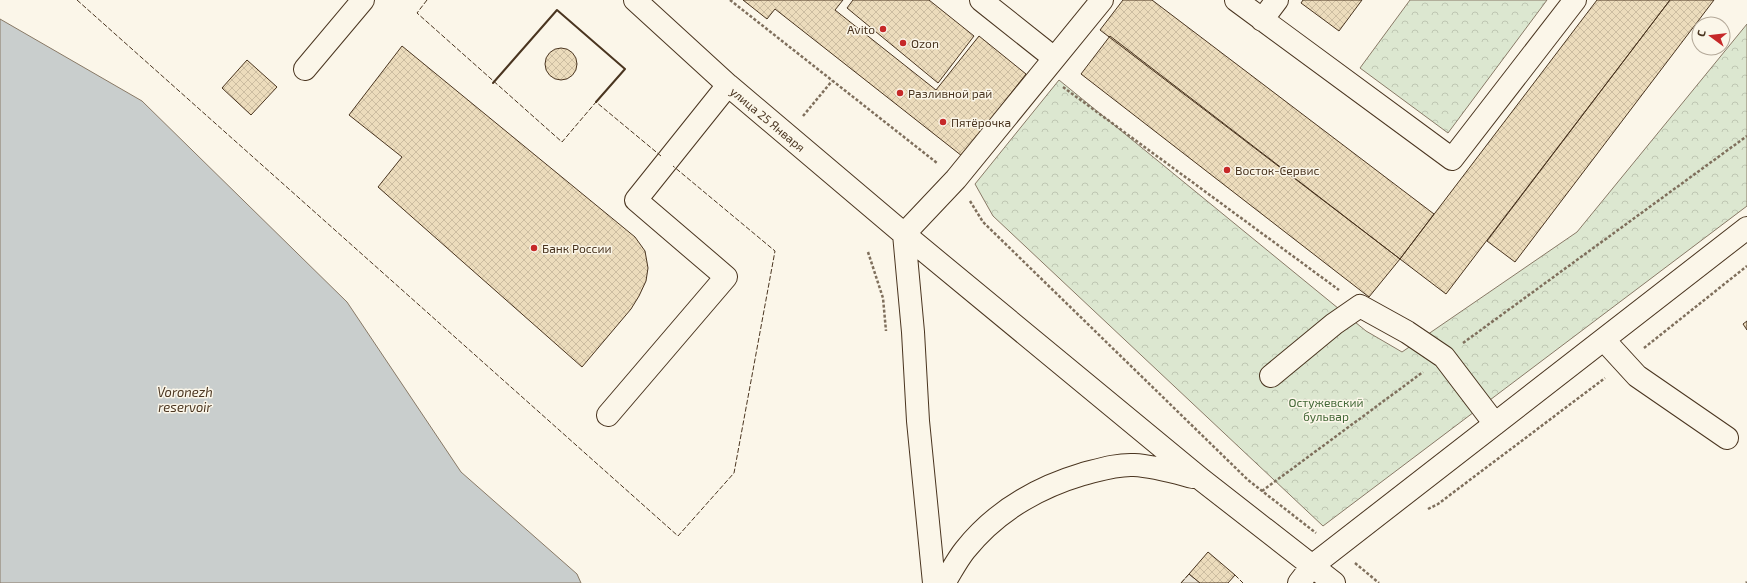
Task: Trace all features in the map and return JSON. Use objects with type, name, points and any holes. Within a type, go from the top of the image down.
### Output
[{"type":"street","points":[[305,69],[363,0]]},
{"type":"street","points":[[981,0],[1049,65]]},
{"type":"street","points":[[934,583],[918,421],[913,332],[904,234],[956,178],[1102,0]]},
{"type":"street","points":[[1236,0],[1452,159],[1576,0]]},
{"type":"street","points":[[1262,20],[1277,0]]},
{"type":"street","name":"улица 25 Января","points":[[642,2],[728,85],[904,234],[1202,480],[1334,583]]},
{"type":"street","points":[[608,415],[726,277],[636,200],[728,85]]},
{"type":"street","points":[[1299,583],[1312,566],[1747,228]]},
{"type":"street","points":[[1271,376],[1334,324],[1360,306],[1407,332],[1444,357],[1495,424]]},
{"type":"street","points":[[1604,340],[1637,376],[1727,438]]},
{"type":"street","points":[[944,583],[965,550],[991,522],[1020,500],[1056,482],[1101,469],[1133,465],[1168,470],[1202,480]]},
{"type":"path","points":[[730,0],[956,178],[983,222],[1248,480],[1379,583]]},
{"type":"path","points":[[1049,65],[1360,306]]},
{"type":"path","points":[[802,117],[832,80]]},
{"type":"path","points":[[1262,490],[1747,136]]},
{"type":"path","points":[[1425,511],[1444,499],[1625,364],[1747,266]]},
{"type":"green space","points":[[1410,0],[1547,0],[1448,133],[1360,68]]},
{"type":"green space","name":"Остужевский бульвар","points":[[1747,24],[1747,206],[1323,526],[993,216],[975,184],[1059,80],[1366,331],[1402,352],[1577,232],[1721,56],[1731,56],[1731,44]]},
{"type":"shaded area","points":[[1189,574],[1200,583],[1181,583]]},
{"type":"water","name":"Voronezh reservoir","points":[[0,19],[142,101],[347,302],[461,472],[577,574],[581,583],[0,583]]},
{"type":"building","points":[[743,0],[843,0],[835,10],[936,90],[979,36],[1026,74],[962,156],[775,9],[767,19]]},
{"type":"building","points":[[853,0],[929,0],[974,36],[938,83],[847,8]]},
{"type":"building","points":[[1123,0],[1152,0],[1434,214],[1400,259],[1100,30]]},
{"type":"building","points":[[1303,0],[1362,0],[1339,31],[1301,3]]},
{"type":"building","points":[[1597,0],[1670,0],[1446,294],[1400,259]]},
{"type":"building","points":[[1670,0],[1714,0],[1702,16],[1691,16],[1691,30],[1515,262],[1487,241]]},
{"type":"building","points":[[1110,36],[1400,259],[1369,297],[1081,74]]},
{"type":"building","points":[[402,46],[635,237],[645,251],[648,268],[646,281],[639,296],[631,309],[582,367],[378,187],[402,157],[349,115]]},
{"type":"building","points":[[558,48],[564,48],[574,55],[577,64],[576,70],[570,77],[564,80],[558,80],[548,73],[545,67],[545,61],[552,51]]},
{"type":"building","points":[[247,60],[277,87],[251,115],[222,88]]},
{"type":"building","points":[[1747,321],[1747,330],[1743,324]]},
{"type":"building","points":[[1208,552],[1235,575],[1228,583],[1200,583],[1189,574]]},
{"type":"fence","points":[[77,0],[678,536],[734,473],[775,251],[673,166]]},
{"type":"fence","points":[[427,0],[417,13],[562,142],[596,102],[661,156]]},
{"type":"fence","points":[[1181,583],[1189,574]]},
{"type":"fence","points":[[1235,575],[1243,583]]},
{"type":"wall","points":[[493,83],[557,10],[625,69],[596,102]]},
{"type":"place","name":"Avito","points":[[883,29]]},
{"type":"place","name":"Ozon","points":[[903,43]]},
{"type":"place","name":"Разливной рай","points":[[900,93]]},
{"type":"place","name":"Пятёрочка","points":[[943,122]]},
{"type":"place","name":"Восток-Сервис","points":[[1227,170]]},
{"type":"place","name":"Банк России","points":[[534,248]]}]
